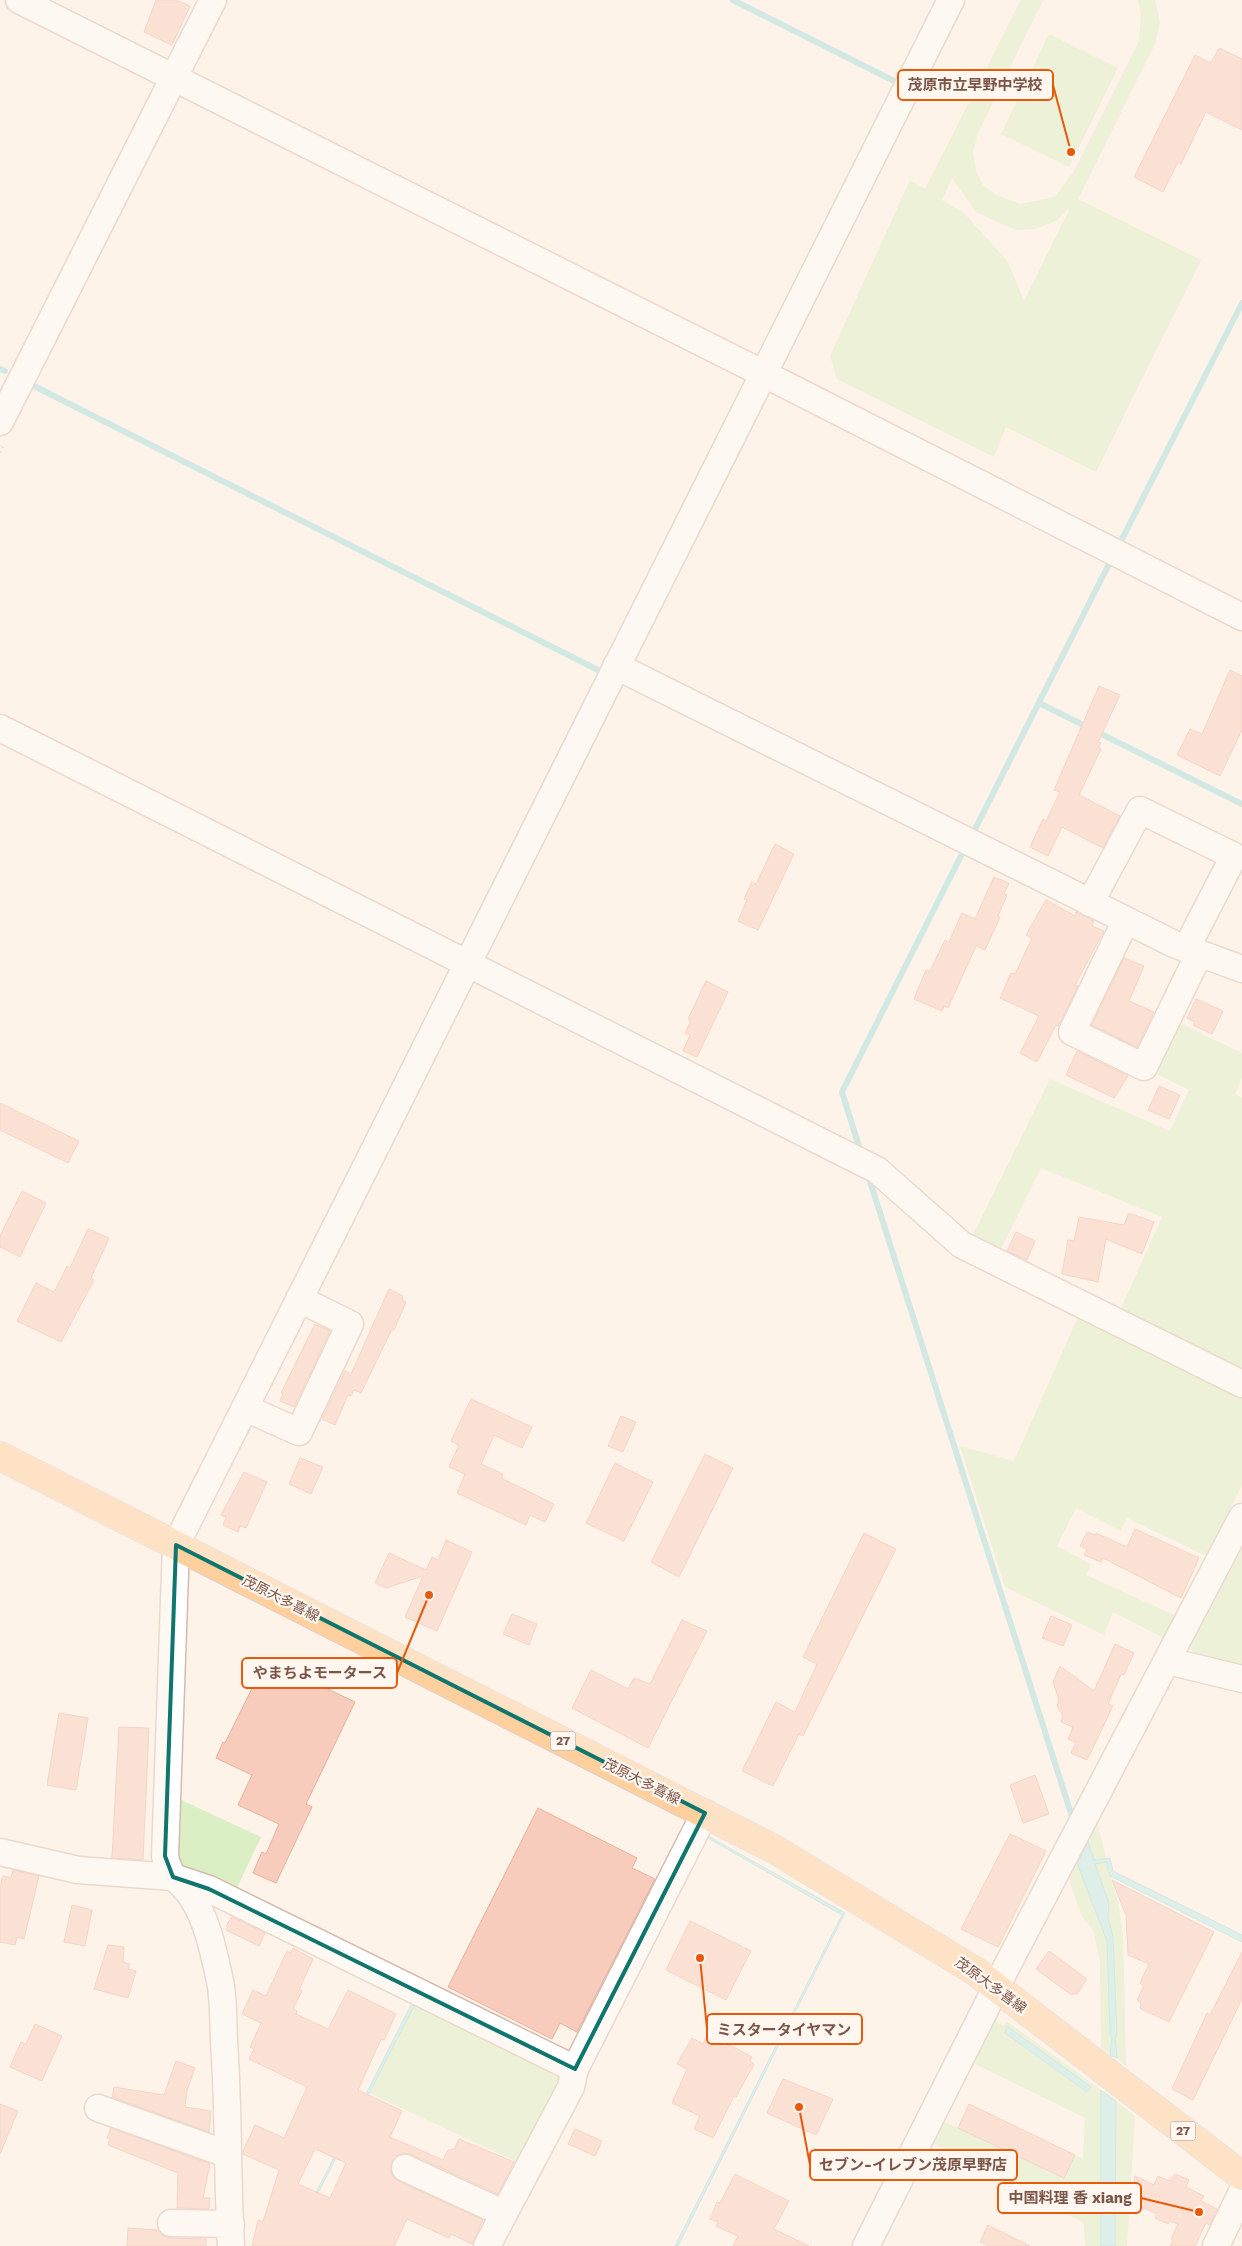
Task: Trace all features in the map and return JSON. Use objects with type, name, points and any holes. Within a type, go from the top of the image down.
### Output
[{"type":"main road","name":"茂原大多喜線","points":[[0,1456],[704,1813],[807,1869],[975,1971],[1242,2176]]},
{"type":"street","points":[[19,0],[764,374],[1242,617]]},
{"type":"street","points":[[0,422],[213,0]]},
{"type":"street","points":[[171,2223],[231,2235],[227,2154],[227,2078],[220,1984],[210,1942],[194,1899],[186,1888],[173,1877],[165,1856],[176,1545],[952,0]]},
{"type":"street","points":[[616,666],[1090,903],[1193,952],[1242,969]]},
{"type":"street","points":[[0,728],[877,1170],[962,1245],[1242,1384]]},
{"type":"street","points":[[1090,903],[1140,810],[1234,856],[1144,1067],[1072,1032],[1126,920]]},
{"type":"street","points":[[245,1408],[299,1432],[350,1324],[299,1299]]},
{"type":"street","points":[[866,2246],[996,1987],[1168,1661],[1242,1516]]},
{"type":"street","points":[[1168,1661],[1242,1679]]},
{"type":"street","points":[[487,2246],[571,2087],[575,2069],[704,1813]]},
{"type":"street","points":[[0,1852],[78,1870],[173,1877],[209,1889],[575,2069]]},
{"type":"street","points":[[98,2108],[227,2154]]},
{"type":"street","points":[[405,2168],[503,2213]]},
{"type":"street","points":[[1216,2246],[1242,2192]]},
{"type":"highlighted area","points":[[176,1545],[705,1813],[575,2069],[209,1889],[173,1877],[165,1856]]},
{"type":"green space","points":[[1021,0],[1043,0],[978,133],[973,153],[976,171],[983,185],[996,195],[1020,204],[1055,197],[1074,171],[1139,41],[1141,15],[1138,0],[1155,0],[1160,22],[1155,44],[1078,199],[1201,260],[1096,472],[1006,427],[994,457],[837,379],[830,356],[910,180],[925,189]],"holes":[[[952,178],[976,212],[1015,230],[1035,229],[1056,221],[1070,208],[1024,301],[1008,262],[964,213],[942,200]]]},
{"type":"green space","points":[[1049,34],[1118,68],[1069,167],[1001,134]]},
{"type":"green space","points":[[1173,1020],[1242,1053],[1242,1077],[1235,1094],[1242,1098],[1242,1374],[1117,1317],[1162,1217],[1041,1168],[997,1257],[969,1243],[1050,1079],[1170,1131],[1189,1090],[1149,1070]]},
{"type":"green space","points":[[1081,1310],[1242,1390],[1242,1485],[1206,1556],[1127,1518],[1120,1531],[1076,1508],[1057,1546],[1091,1564],[1086,1575],[1176,1616],[1164,1638],[1113,1612],[1104,1635],[1005,1587],[960,1446],[1014,1461]]},
{"type":"green space","points":[[1242,1549],[1242,1674],[1199,1663],[1190,1647]]},
{"type":"green space","points":[[179,1799],[261,1837],[235,1892],[184,1868],[178,1858]]},
{"type":"green space","points":[[1097,1822],[1106,1858],[1094,1860],[1088,1842]]},
{"type":"green space","points":[[1106,1862],[1118,1902],[1123,1936],[1126,2066],[1117,2058],[1113,1937],[1108,1917],[1109,1903],[1095,1864]]},
{"type":"green space","points":[[1077,1863],[1107,1941],[1110,2035],[1112,2037],[1110,2055],[1101,2048],[1100,1961],[1093,1930],[1081,1915],[1069,1879]]},
{"type":"green space","points":[[416,2001],[563,2074],[521,2164],[369,2093]]},
{"type":"green space","points":[[993,2019],[1003,2026],[1008,2022],[1101,2090],[1101,2246],[1085,2246],[1084,2223],[931,2142],[943,2121],[1064,2178],[1075,2155],[1083,2158],[1085,2118],[971,2062]]},
{"type":"green space","points":[[1116,2101],[1135,2116],[1127,2246],[1115,2246]]},
{"type":"water","points":[[708,1836],[845,1913],[678,2246],[675,2246],[842,1915],[708,1838]]},
{"type":"water","points":[[1088,1842],[1094,1860],[1110,1858],[1113,1871],[1242,1935],[1242,1942],[1110,1876],[1106,1862],[1095,1864],[1109,1903],[1108,1917],[1113,1937],[1117,2058],[1110,2055],[1112,2037],[1110,2035],[1107,1941],[1077,1863]]},
{"type":"water","points":[[411,2005],[414,2006],[291,2246],[289,2246]]},
{"type":"water","points":[[1007,2026],[1091,2087],[1087,2092],[1005,2033]]},
{"type":"water","points":[[1101,2090],[1116,2101],[1115,2246],[1101,2246]]},
{"type":"building","points":[[156,0],[176,0],[190,6],[172,45],[144,32]]},
{"type":"building","points":[[1219,48],[1242,59],[1242,130],[1206,112],[1181,164],[1178,162],[1163,192],[1134,177],[1195,55],[1211,63]]},
{"type":"building","points":[[1230,670],[1242,676],[1242,730],[1220,776],[1177,755],[1190,729],[1202,734]]},
{"type":"building","points":[[1099,686],[1120,695],[1098,742],[1101,743],[1098,748],[1101,749],[1079,795],[1120,816],[1103,848],[1062,827],[1048,856],[1030,847],[1043,819],[1046,821],[1060,792],[1054,790]]},
{"type":"building","points":[[775,844],[794,854],[758,930],[738,921],[747,900],[744,899],[752,882],[756,884]]},
{"type":"building","points":[[994,877],[1009,883],[1004,894],[1007,895],[998,916],[1000,917],[985,950],[976,946],[948,1008],[944,1006],[942,1011],[914,999],[926,970],[930,971],[945,940],[949,942],[962,913],[975,919]]},
{"type":"building","points":[[1046,900],[1075,916],[1076,912],[1094,921],[1092,926],[1104,931],[1075,985],[1078,986],[1058,1026],[1056,1025],[1037,1062],[1020,1053],[1039,1016],[1000,998],[1011,973],[1015,974],[1032,938],[1026,935]]},
{"type":"building","points":[[1124,958],[1144,966],[1129,1001],[1154,1012],[1137,1047],[1092,1025]]},
{"type":"building","points":[[706,981],[728,992],[697,1057],[683,1051],[690,1035],[685,1033],[691,1021],[688,1019]]},
{"type":"building","points":[[1196,999],[1223,1011],[1212,1034],[1193,1025],[1195,1022],[1187,1018]]},
{"type":"building","points":[[1077,1051],[1128,1076],[1114,1098],[1066,1075]]},
{"type":"building","points":[[1159,1086],[1180,1095],[1169,1119],[1148,1110]]},
{"type":"building","points":[[0,1103],[79,1141],[68,1163],[0,1130]]},
{"type":"building","points":[[22,1191],[46,1203],[20,1257],[0,1247],[0,1236]]},
{"type":"building","points":[[1129,1213],[1154,1222],[1142,1254],[1106,1239],[1098,1282],[1062,1274],[1068,1240],[1074,1241],[1079,1217],[1124,1225]]},
{"type":"building","points":[[88,1229],[109,1238],[91,1278],[94,1280],[61,1342],[17,1321],[36,1283],[54,1292],[67,1266],[70,1268]]},
{"type":"building","points":[[1016,1232],[1035,1241],[1027,1260],[1007,1251]]},
{"type":"building","points":[[389,1289],[403,1296],[402,1300],[406,1302],[394,1330],[392,1329],[361,1393],[354,1390],[351,1396],[348,1395],[335,1425],[322,1419],[345,1371],[351,1374]]},
{"type":"building","points":[[315,1324],[330,1331],[294,1407],[280,1401],[283,1394],[281,1393]]},
{"type":"building","points":[[471,1399],[532,1427],[522,1448],[494,1435],[481,1464],[503,1474],[501,1478],[554,1504],[545,1522],[530,1515],[526,1525],[457,1493],[465,1474],[449,1467],[459,1445],[451,1441]]},
{"type":"building","points":[[621,1416],[636,1422],[623,1452],[608,1446]]},
{"type":"building","points":[[705,1454],[733,1468],[679,1577],[651,1562]]},
{"type":"building","points":[[300,1458],[323,1467],[311,1494],[289,1484]]},
{"type":"building","points":[[615,1463],[653,1482],[624,1541],[586,1523]]},
{"type":"building","points":[[244,1472],[267,1482],[246,1528],[240,1526],[238,1532],[223,1525],[226,1517],[221,1515]]},
{"type":"building","points":[[1135,1529],[1199,1558],[1181,1598],[1103,1558],[1101,1562],[1084,1555],[1087,1549],[1080,1546],[1087,1532],[1095,1535],[1096,1533],[1127,1547]]},
{"type":"building","points":[[864,1533],[896,1549],[803,1736],[799,1734],[773,1786],[742,1771],[776,1702],[795,1712],[817,1664],[803,1657]]},
{"type":"building","points":[[446,1540],[472,1552],[437,1631],[405,1617],[423,1576],[386,1588],[375,1583],[389,1553],[426,1570],[432,1557],[438,1560]]},
{"type":"building","points":[[512,1614],[537,1624],[529,1645],[503,1634]]},
{"type":"building","points":[[1051,1616],[1072,1625],[1063,1646],[1042,1638]]},
{"type":"building","points":[[682,1620],[707,1631],[648,1748],[572,1708],[591,1670],[628,1689],[634,1678],[650,1684]]},
{"type":"building","points":[[1115,1644],[1134,1653],[1124,1675],[1121,1674],[1108,1704],[1113,1706],[1087,1760],[1071,1753],[1076,1743],[1068,1739],[1073,1727],[1061,1722],[1063,1716],[1057,1706],[1059,1700],[1053,1682],[1060,1666],[1094,1691]]},
{"type":"building","points":[[266,1660],[355,1702],[306,1804],[312,1807],[276,1883],[253,1873],[262,1852],[266,1854],[279,1824],[238,1805],[252,1775],[216,1758]]},
{"type":"building","points":[[59,1713],[88,1718],[76,1790],[47,1785]]},
{"type":"building","points":[[119,1727],[149,1728],[143,1860],[112,1858]]},
{"type":"building","points":[[1035,1775],[1049,1814],[1023,1823],[1010,1785]]},
{"type":"building","points":[[538,1808],[637,1858],[632,1868],[655,1879],[577,2032],[560,2023],[552,2039],[448,1987]]},
{"type":"building","points":[[1010,1834],[1046,1851],[998,1947],[961,1929]]},
{"type":"building","points":[[13,1870],[39,1876],[24,1939],[17,1937],[15,1945],[0,1942],[0,1887],[3,1876],[11,1878]]},
{"type":"building","points":[[1112,1880],[1214,1932],[1169,2022],[1140,2008],[1141,2003],[1137,2000],[1144,1986],[1140,1983],[1149,1964],[1128,1955],[1126,1915]]},
{"type":"building","points":[[72,1905],[92,1910],[85,1946],[64,1942]]},
{"type":"building","points":[[232,1917],[265,1933],[259,1946],[226,1930],[228,1927],[226,1926]]},
{"type":"building","points":[[690,1921],[751,1951],[726,2000],[666,1970]]},
{"type":"building","points":[[108,1945],[124,1947],[123,1962],[130,1964],[128,1969],[136,1971],[128,1998],[94,1989]]},
{"type":"building","points":[[293,1948],[313,1959],[299,1990],[302,1991],[293,2009],[297,2011],[296,2014],[328,2029],[348,1990],[396,2014],[384,2040],[381,2039],[358,2090],[402,2111],[390,2137],[443,2160],[448,2150],[454,2149],[459,2139],[514,2162],[498,2194],[411,2154],[403,2153],[396,2156],[392,2161],[390,2170],[393,2177],[398,2181],[483,2220],[472,2244],[451,2234],[449,2238],[407,2219],[394,2246],[252,2246],[258,2220],[263,2222],[279,2170],[243,2154],[243,2151],[255,2125],[284,2138],[307,2087],[249,2059],[254,2049],[250,2047],[261,2023],[242,2014],[253,1990],[266,1996],[287,1951],[291,1953]],"holes":[[[315,2149],[346,2163],[330,2198],[298,2184]]]},
{"type":"building","points":[[1049,1951],[1087,1979],[1077,1994],[1070,1994],[1036,1969]]},
{"type":"building","points":[[1242,1952],[1242,1999],[1193,2100],[1172,2089],[1207,2013],[1210,2015]]},
{"type":"building","points":[[35,2024],[62,2036],[42,2081],[10,2067],[21,2042],[26,2044]]},
{"type":"building","points":[[707,2036],[726,2048],[728,2044],[752,2057],[750,2061],[754,2064],[736,2097],[734,2096],[713,2138],[694,2129],[700,2116],[672,2103],[687,2069],[677,2064],[692,2038],[703,2044]]},
{"type":"building","points":[[176,2061],[195,2068],[187,2090],[185,2107],[211,2111],[209,2132],[112,2097],[114,2087],[164,2095]]},
{"type":"building","points":[[783,2079],[833,2099],[816,2135],[767,2113]]},
{"type":"building","points":[[0,2104],[18,2111],[0,2154]]},
{"type":"building","points":[[969,2104],[1075,2155],[1064,2178],[958,2128]]},
{"type":"building","points":[[111,2128],[210,2164],[203,2198],[210,2198],[209,2209],[177,2208],[178,2173],[108,2145],[110,2139],[107,2138]]},
{"type":"building","points":[[575,2129],[602,2141],[595,2156],[568,2144]]},
{"type":"building","points":[[735,2174],[789,2201],[774,2229],[809,2246],[733,2246],[738,2236],[716,2226],[718,2222],[710,2219],[717,2202],[720,2203]]},
{"type":"building","points":[[1175,2174],[1189,2180],[1186,2187],[1204,2196],[1201,2201],[1217,2209],[1210,2225],[1206,2223],[1195,2246],[1170,2246],[1178,2224],[1170,2221],[1168,2224],[1155,2218],[1157,2214],[1133,2203],[1135,2176],[1154,2185],[1158,2176],[1169,2181]]},
{"type":"building","points":[[988,2225],[1030,2246],[989,2246],[980,2242]]},
{"type":"building","points":[[128,2228],[158,2230],[163,2236],[171,2238],[206,2239],[206,2246],[127,2246]]},
{"type":"waterway","points":[[733,0],[898,83]]},
{"type":"waterway","points":[[1118,547],[1242,303]]},
{"type":"waterway","points":[[0,369],[5,371]]},
{"type":"waterway","points":[[36,387],[602,672]]},
{"type":"waterway","points":[[971,837],[1112,558]]},
{"type":"waterway","points":[[1039,703],[1242,804]]},
{"type":"waterway","points":[[861,1153],[842,1092],[966,846]]},
{"type":"waterway","points":[[868,1175],[1074,1823]]},
{"type":"place","name":"茂原市立早野中学校","points":[[1071,152]]},
{"type":"place","name":"やまちよモータース","points":[[429,1595]]},
{"type":"place","name":"ミスタータイヤマン","points":[[700,1958]]},
{"type":"place","name":"セブン-イレブン茂原早野店","points":[[799,2107]]},
{"type":"place","name":"中国料理 香 xiang","points":[[1199,2212]]}]
